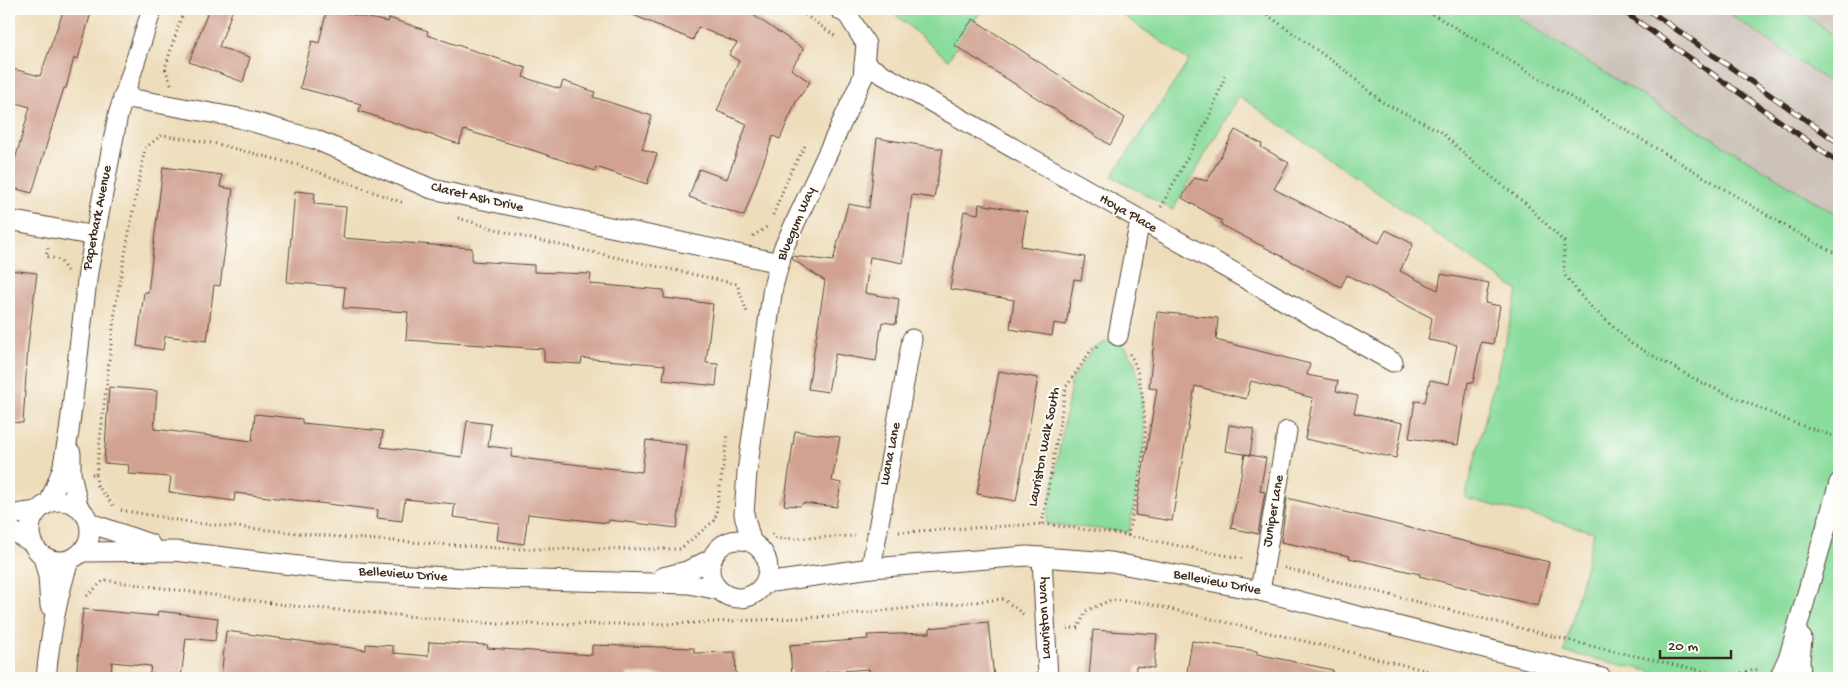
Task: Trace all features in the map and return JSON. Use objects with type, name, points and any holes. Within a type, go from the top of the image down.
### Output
[{"type":"street","name":"Paperbark Avenue","points":[[43,507],[62,470],[70,432],[88,272],[118,115],[152,9]]},
{"type":"street","name":"Bluegum Way","points":[[751,541],[744,514],[747,472],[773,287],[783,249],[863,77],[866,44],[848,16],[839,9]]},
{"type":"street","name":"Hoya Place","points":[[864,64],[1393,362]]},
{"type":"street","name":"Claret Ash Drive","points":[[123,97],[240,118],[314,139],[432,189],[780,263]]},
{"type":"street","points":[[9,220],[95,236]]},
{"type":"street","points":[[1118,336],[1140,220]]},
{"type":"street","name":"Luana Lane","points":[[870,568],[912,340]]},
{"type":"street","name":"Juniper Lane","points":[[1260,591],[1287,431]]},
{"type":"street","name":"Paperbark Avenue","points":[[70,432],[72,473],[78,506]]},
{"type":"street","name":"Bluegum Way","points":[[726,542],[747,472]]},
{"type":"street","points":[[1779,678],[1789,656],[1839,483]]},
{"type":"street","points":[[9,515],[43,507],[58,501],[71,502],[78,506],[90,523],[88,545],[76,556],[62,562],[43,557]]},
{"type":"street","points":[[31,542],[31,522],[43,507]]},
{"type":"street","name":"Belleview Drive","points":[[90,523],[130,538],[175,551],[341,571],[463,578],[632,584],[689,584],[719,590]]},
{"type":"street","points":[[9,529],[31,542],[43,557],[48,576],[51,627]]},
{"type":"street","points":[[735,540],[751,541],[758,546],[767,559],[768,577],[765,583],[752,596],[741,599],[728,596],[713,583],[710,567],[715,552],[726,542],[735,540]]},
{"type":"street","name":"Belleview Drive","points":[[76,556],[175,551]]},
{"type":"street","points":[[46,678],[51,627],[59,592],[76,556]]},
{"type":"street","name":"Belleview Drive","points":[[765,583],[822,573],[870,568],[1027,556],[1111,562],[1260,591],[1602,678]]},
{"type":"street","name":"Lauriston Way","points":[[1042,557],[1048,678]]},
{"type":"street","name":"Belleview Drive","points":[[632,584],[687,571],[713,558]]},
{"type":"street","name":"Belleview Drive","points":[[767,559],[793,568],[822,573]]},
{"type":"street","points":[[1801,678],[1800,662],[1805,600]]},
{"type":"path","points":[[172,136],[179,89],[171,86],[165,68],[184,9]]},
{"type":"path","points":[[797,9],[839,39]]},
{"type":"path","points":[[1259,9],[1342,68],[1382,102],[1440,131],[1474,163],[1525,203],[1564,242],[1564,274],[1585,301],[1632,344],[1702,384],[1792,422],[1839,438]]},
{"type":"path","points":[[1424,9],[1799,234],[1839,255]]},
{"type":"path","points":[[1161,208],[1208,119],[1226,74]]},
{"type":"path","points":[[410,204],[298,165],[217,144],[162,135],[145,148],[116,302],[96,475],[97,485],[115,508],[195,523],[350,538],[512,549],[680,550],[715,520],[729,432]]},
{"type":"path","points":[[746,234],[753,236],[768,228],[790,173],[808,140]]},
{"type":"path","points":[[455,218],[519,236],[737,284],[748,314]]},
{"type":"path","points":[[51,228],[46,256],[60,260],[70,276]]},
{"type":"path","points":[[723,281],[729,252]]},
{"type":"path","points":[[1118,336],[1134,360],[1141,390],[1145,439],[1128,536]]},
{"type":"path","name":"Lauriston Walk South","points":[[1042,524],[1066,387],[1092,349],[1118,336]]},
{"type":"path","points":[[72,473],[96,475]]},
{"type":"path","points":[[88,596],[104,580],[293,606],[508,624],[673,624],[800,618],[1003,599],[1026,616],[1027,630],[1078,628],[1086,611],[1111,600],[1141,602],[1458,678]]},
{"type":"shaded area","points":[[1507,9],[1723,9],[1839,89],[1839,216],[1547,37]]},
{"type":"shaded area","points":[[1800,9],[1839,9],[1839,40]]},
{"type":"green space","points":[[889,9],[982,9],[948,60]]},
{"type":"green space","points":[[1114,9],[1507,9],[1547,37],[1839,216],[1839,678],[1791,678],[1769,675],[1763,678],[1681,678],[1564,652],[1594,532],[1465,498],[1518,291],[1239,96],[1173,210],[1112,176],[1189,61]]},
{"type":"green space","points":[[1723,9],[1800,9],[1839,40],[1839,89]]},
{"type":"green space","points":[[1118,336],[1134,360],[1141,390],[1145,439],[1129,532],[1046,524],[1072,379],[1092,349]]},
{"type":"building","points":[[64,9],[92,9],[78,59],[74,58],[32,193],[9,187],[9,158],[15,160],[30,107],[9,101],[9,68],[40,76]]},
{"type":"building","points":[[209,9],[233,9],[219,47],[250,57],[243,82],[189,62]]},
{"type":"building","points":[[327,9],[388,22],[389,18],[428,31],[427,35],[526,68],[523,77],[560,89],[563,81],[595,92],[593,97],[652,116],[642,149],[657,154],[647,184],[596,167],[595,171],[464,130],[459,144],[359,111],[361,104],[300,88],[312,41],[319,43]]},
{"type":"building","points":[[619,9],[744,9],[804,49],[791,69],[810,82],[796,102],[780,139],[773,136],[744,216],[689,197],[699,169],[727,179],[747,124],[717,111],[739,61],[729,55],[737,43],[698,27],[693,40]]},
{"type":"building","points":[[973,19],[1125,118],[1110,145],[954,45]]},
{"type":"building","points":[[1235,130],[1262,144],[1261,147],[1289,163],[1274,189],[1379,243],[1386,230],[1413,244],[1400,271],[1438,290],[1441,274],[1489,283],[1485,303],[1500,306],[1493,344],[1481,342],[1473,383],[1468,382],[1458,445],[1409,438],[1415,401],[1425,402],[1430,380],[1449,384],[1457,345],[1428,340],[1432,318],[1347,275],[1341,287],[1220,224],[1222,221],[1182,198],[1194,178],[1207,181]]},
{"type":"building","points":[[877,138],[943,149],[934,198],[912,195],[903,263],[870,257],[865,293],[899,299],[896,324],[882,322],[876,361],[835,354],[828,392],[808,389],[825,281],[792,259],[793,256],[833,261],[848,204],[869,208]]},
{"type":"building","points":[[163,167],[222,175],[220,187],[233,189],[220,286],[214,285],[207,341],[165,336],[163,350],[137,346],[144,292],[148,292]]},
{"type":"building","points":[[295,191],[315,193],[314,204],[346,207],[343,238],[472,248],[472,261],[534,265],[534,272],[591,274],[590,284],[664,290],[664,298],[713,304],[706,363],[718,364],[716,386],[663,380],[665,365],[582,358],[581,364],[544,362],[544,349],[406,340],[408,312],[343,308],[345,287],[287,282]]},
{"type":"building","points":[[979,204],[1027,212],[1021,246],[1085,257],[1081,280],[1074,279],[1066,325],[1054,323],[1052,336],[1010,329],[1014,300],[950,289],[964,211],[978,214]]},
{"type":"building","points":[[9,270],[37,273],[28,345],[23,423],[9,422]]},
{"type":"building","points":[[1157,312],[1218,318],[1216,340],[1310,364],[1307,375],[1338,381],[1336,391],[1358,396],[1354,413],[1403,423],[1396,458],[1305,439],[1313,398],[1251,381],[1246,399],[1195,386],[1172,521],[1135,515],[1157,389],[1149,388]]},
{"type":"building","points":[[999,371],[1038,378],[1016,501],[977,494]]},
{"type":"building","points":[[109,387],[157,391],[154,429],[252,441],[255,414],[302,419],[302,423],[383,431],[381,447],[462,457],[467,421],[491,424],[488,446],[512,449],[511,457],[642,472],[646,440],[687,445],[677,528],[609,520],[608,523],[528,514],[524,544],[497,540],[499,523],[453,517],[455,504],[405,499],[402,521],[377,518],[378,510],[235,493],[234,501],[169,492],[171,477],[128,474],[129,465],[104,463]]},
{"type":"building","points":[[1229,425],[1254,429],[1250,455],[1225,451]]},
{"type":"building","points":[[795,431],[840,437],[832,481],[841,483],[837,507],[803,503],[800,506],[784,505]]},
{"type":"building","points":[[1245,454],[1266,458],[1260,491],[1265,492],[1258,534],[1231,528]]},
{"type":"building","points":[[1287,498],[1549,562],[1538,606],[1419,576],[1420,574],[1349,558],[1350,556],[1281,542]]},
{"type":"building","points":[[83,609],[157,616],[158,611],[218,618],[215,641],[186,638],[181,678],[149,678],[151,666],[112,662],[111,678],[76,678]]},
{"type":"building","points":[[988,622],[994,678],[869,678],[869,669],[827,672],[828,678],[792,678],[790,645],[868,639],[867,635],[930,633],[930,628]]},
{"type":"building","points":[[1093,630],[1157,634],[1154,668],[1136,666],[1135,678],[1089,678]]},
{"type":"building","points":[[226,631],[366,650],[366,644],[393,646],[393,653],[428,656],[429,642],[488,645],[487,648],[592,655],[592,645],[694,648],[694,653],[735,652],[736,678],[665,678],[665,675],[627,673],[627,678],[221,678]]},
{"type":"building","points":[[1192,641],[1257,651],[1257,654],[1333,670],[1332,678],[1186,678]]},
{"type":"railway","points":[[1620,9],[1839,163]]},
{"type":"railway","points":[[1647,9],[1839,143]]}]
